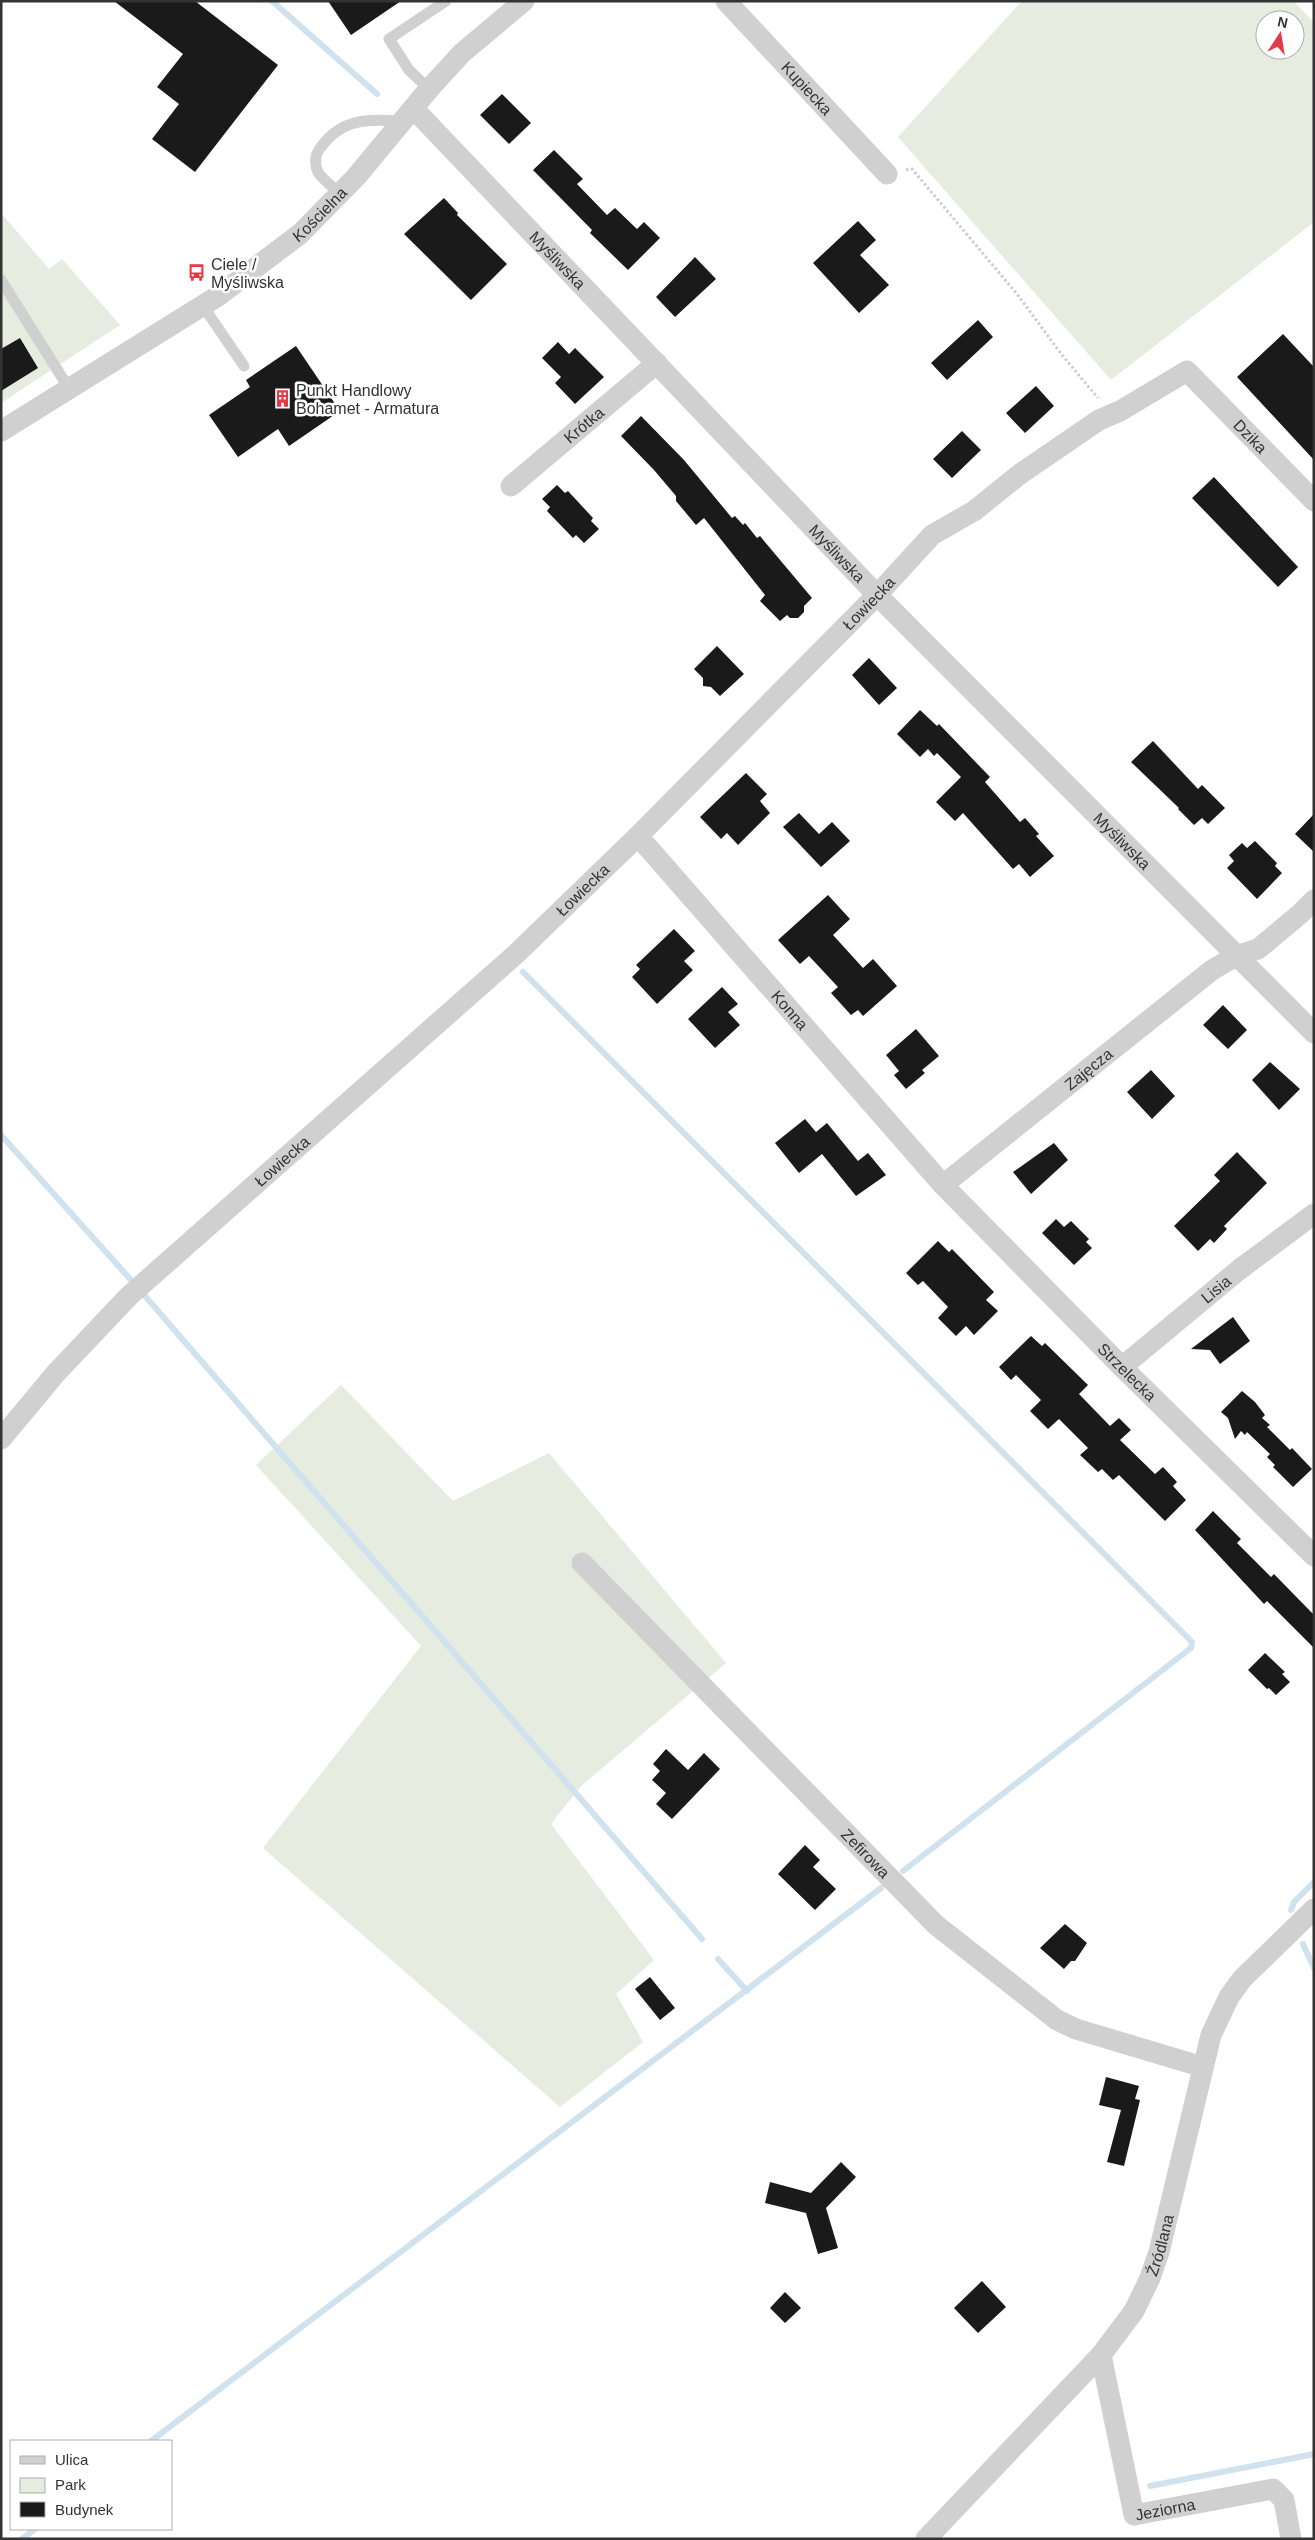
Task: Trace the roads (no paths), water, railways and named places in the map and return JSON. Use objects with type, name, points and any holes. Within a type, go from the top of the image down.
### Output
[{"type":"street","name":"Kościelna","points":[[1,431],[203,306],[293,240],[340,194],[429,89],[475,40],[524,1]]},
{"type":"street","name":"Kupiecka","points":[[726,1],[887,174]]},
{"type":"street","name":"Myśliwska","points":[[407,115],[657,363],[877,595],[1314,1033]]},
{"type":"street","name":"Krótka","points":[[510,486],[657,363]]},
{"type":"street","name":"Łowiecka","points":[[1,1439],[56,1373],[129,1296],[516,954],[638,836],[877,595],[932,535],[974,511],[1020,474],[1099,420],[1120,411],[1187,370]]},
{"type":"street","name":"Dzika","points":[[1187,370],[1314,501]]},
{"type":"street","name":"Konna","points":[[638,836],[943,1185]]},
{"type":"street","name":"Zajęcza","points":[[943,1185],[1047,1104],[1156,1013],[1212,970],[1236,956],[1258,949],[1295,919],[1314,900]]},
{"type":"street","name":"Strzelecka","points":[[943,1185],[1122,1367],[1314,1556]]},
{"type":"street","name":"Lisia","points":[[1122,1367],[1240,1269],[1314,1214]]},
{"type":"street","name":"Zefirowa","points":[[582,1563],[936,1924],[1057,2020],[1076,2029],[1203,2067]]},
{"type":"street","name":"Źródlana","points":[[926,2539],[1101,2355],[1134,2311],[1153,2270],[1166,2226],[1211,2035],[1228,1997],[1242,1979],[1314,1909]]},
{"type":"street","name":"Jeziorna","points":[[1101,2355],[1134,2515],[1273,2489],[1284,2500],[1291,2539]]},
{"type":"lane","points":[[429,89],[409,70],[389,39],[446,1]]},
{"type":"lane","points":[[340,194],[320,174],[315,164],[317,152],[327,137],[344,125],[407,115]]},
{"type":"lane","points":[[1,280],[70,390]]},
{"type":"lane","points":[[203,306],[244,366]]},
{"type":"waterway","points":[[272,1],[377,94]]},
{"type":"waterway","points":[[523,972],[1192,1642],[1191,1648],[903,1871]]},
{"type":"waterway","points":[[1,1135],[131,1280]]},
{"type":"waterway","points":[[145,1296],[702,1939]]},
{"type":"waterway","points":[[1291,1910],[1294,1902],[1314,1882]]},
{"type":"waterway","points":[[152,2440],[881,1888]]},
{"type":"waterway","points":[[1303,1944],[1314,1968]]},
{"type":"waterway","points":[[718,1959],[747,1991]]},
{"type":"waterway","points":[[1150,2486],[1314,2454]]},
{"type":"waterway","points":[[22,2539],[34,2530]]},
{"type":"place","name":"Ciele / Myśliwska","points":[[197,273]]},
{"type":"place","name":"Punkt Handlowy Bohamet - Armatura","points":[[282,399]]}]
